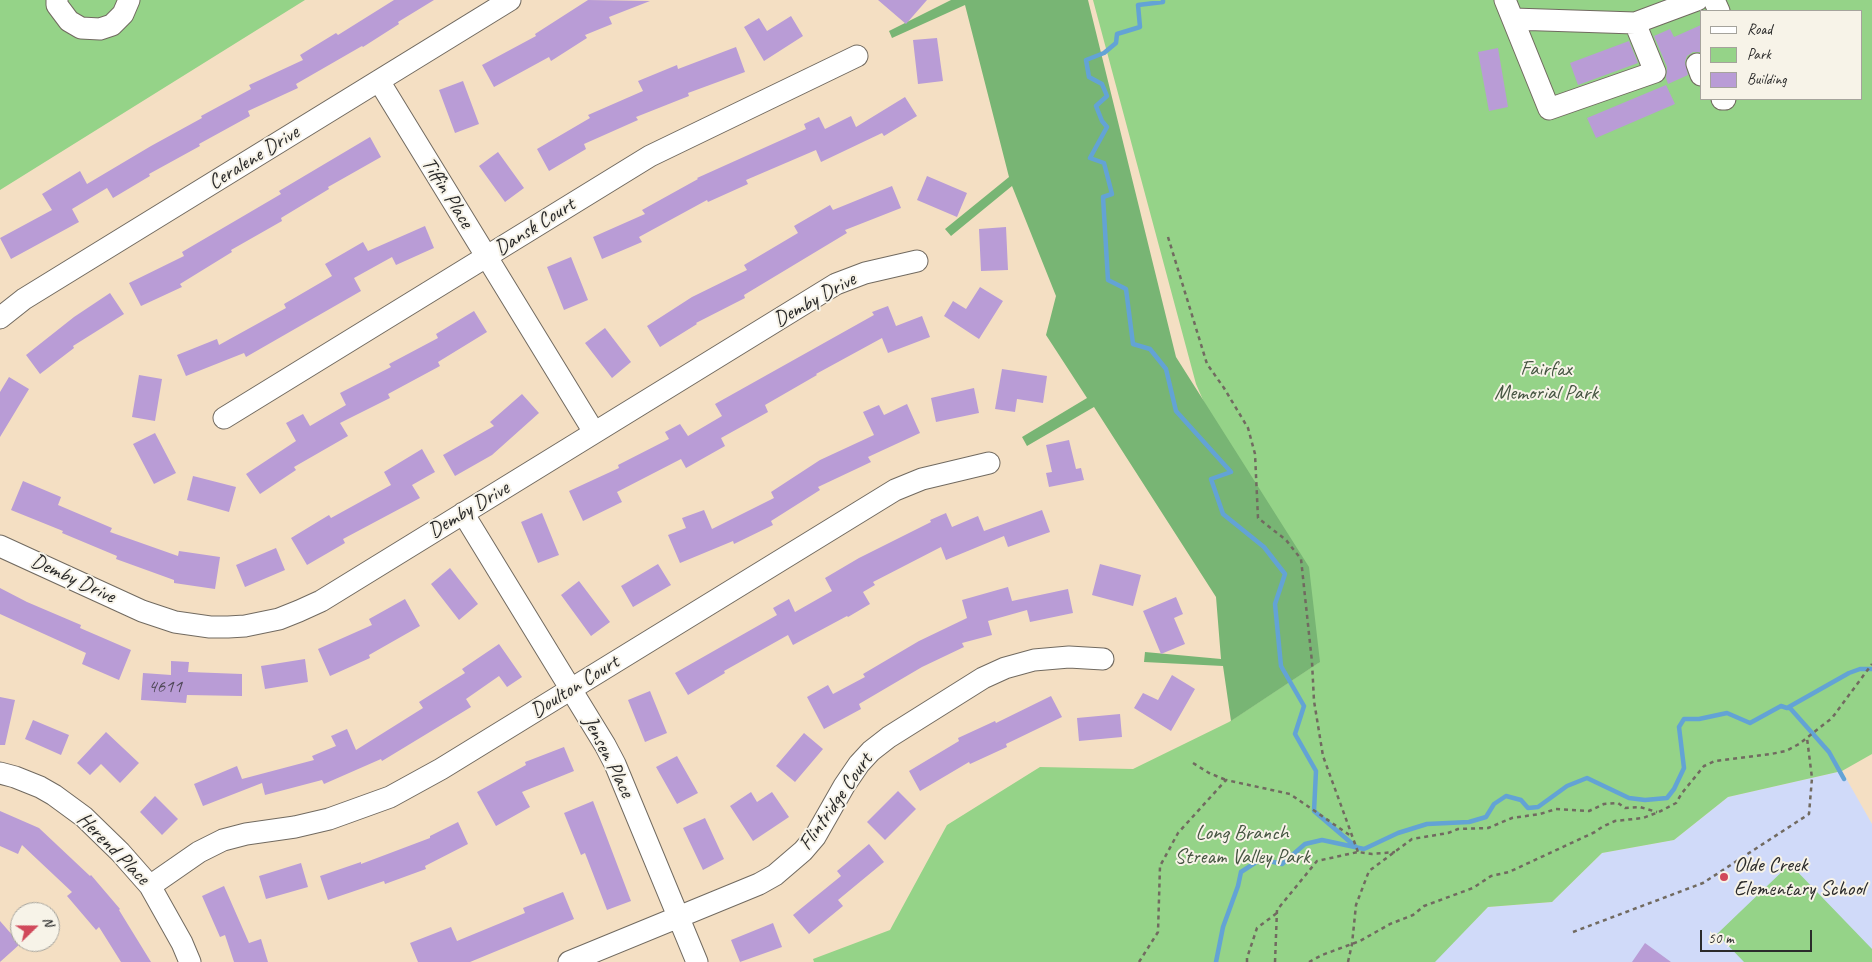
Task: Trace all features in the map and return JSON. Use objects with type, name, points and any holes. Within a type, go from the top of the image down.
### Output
[{"type":"street","points":[[57,0],[57,5],[69,21],[81,28],[100,29],[112,25],[123,14],[129,0]]},
{"type":"street","name":"Ceralene Drive","points":[[0,318],[24,299],[510,0]]},
{"type":"street","points":[[1635,23],[1655,72],[1549,109],[1509,10],[1635,23],[1697,0]]},
{"type":"street","name":"Dansk Court","points":[[224,418],[650,156],[857,56]]},
{"type":"street","name":"Tiffin Place","points":[[379,81],[594,432]]},
{"type":"street","name":"Demby Drive","points":[[0,546],[160,618],[192,625],[228,627],[279,619],[321,601],[836,284],[865,273],[917,261]]},
{"type":"street","name":"Doulton Court","points":[[150,886],[199,852],[223,840],[329,819],[390,797],[441,769],[895,490],[922,479],[989,463]]},
{"type":"street","name":"Jensen Place","points":[[463,513],[606,745],[696,962]]},
{"type":"street","name":"Flintridge Court","points":[[569,962],[758,884],[788,866],[815,837],[844,786],[859,764],[871,751],[889,737],[983,678],[1005,668],[1034,660],[1069,657],[1103,659]]},
{"type":"street","name":"Herend Place","points":[[0,774],[15,777],[40,787],[68,805],[120,852],[150,886],[182,943],[190,962]]},
{"type":"path","points":[[1168,237],[1207,364],[1248,428],[1255,454],[1258,518],[1286,540],[1301,559],[1312,662],[1314,701],[1323,756],[1358,852]]},
{"type":"path","points":[[1309,962],[1322,955],[1360,942],[1390,924],[1412,915],[1424,906],[1474,888],[1492,876],[1509,872],[1602,827],[1615,822],[1643,818],[1659,812],[1676,803],[1704,766],[1715,761],[1756,757],[1786,751],[1807,738],[1832,718],[1871,665]]},
{"type":"path","points":[[1573,932],[1703,882],[1809,814],[1812,778],[1807,738]]},
{"type":"path","points":[[1193,763],[1226,780],[1290,794],[1352,837]]},
{"type":"path","points":[[1139,962],[1158,932],[1160,866],[1178,833],[1226,780]]},
{"type":"path","points":[[1348,962],[1356,905],[1369,871],[1412,839],[1448,833],[1458,829],[1488,828],[1512,818],[1540,814],[1556,809],[1589,810],[1604,804],[1618,803],[1625,808],[1640,807],[1659,812]]},
{"type":"path","points":[[1275,962],[1277,910],[1317,861],[1358,852],[1372,854],[1397,852]]},
{"type":"path","points":[[1247,962],[1257,928],[1277,913]]},
{"type":"shaded area","name":"Olde Creek Elementary School","points":[[1842,771],[1872,824],[1872,962],[1434,962],[1488,907],[1552,902],[1602,853],[1674,840],[1728,797]]},
{"type":"green space","points":[[0,0],[305,0],[0,190]]},
{"type":"green space","points":[[951,0],[1088,0],[1176,357],[1309,567],[1320,662],[1231,721],[1223,666],[1144,662],[1145,652],[1221,659],[1216,597],[1094,407],[1027,446],[1022,437],[1087,398],[1046,335],[1056,296],[1012,186],[951,236],[945,229],[1009,177],[965,5],[892,38],[889,31]]},
{"type":"green space","name":"Fairfax Memorial Park","points":[[1093,0],[1872,0],[1872,754],[1842,771],[1728,797],[1674,840],[1602,853],[1552,902],[1488,907],[1435,962],[814,962],[813,959],[890,930],[947,825],[1040,767],[1133,769],[1229,722],[1318,663],[1196,384]]},
{"type":"green space","points":[[1790,864],[1872,949],[1872,962],[1744,962],[1717,934]]},
{"type":"building","points":[[394,0],[434,0],[398,22],[399,24],[363,47],[296,84],[298,88],[248,111],[250,116],[199,144],[200,146],[149,174],[150,176],[113,198],[107,188],[72,209],[79,222],[11,259],[0,238],[52,210],[42,194],[80,171],[87,184],[202,118],[201,116],[251,89],[249,85],[303,60],[300,55],[336,33],[338,35]]},
{"type":"building","points":[[588,0],[650,1],[609,17],[612,24],[585,35],[587,38],[551,61],[549,57],[494,87],[482,65],[536,36],[535,34]]},
{"type":"building","points":[[878,0],[927,0],[906,24]]},
{"type":"building","points":[[791,16],[803,36],[764,61],[744,27],[759,18],[767,31]]},
{"type":"building","points":[[1700,25],[1700,52],[1693,52],[1687,56],[1685,62],[1688,75],[1668,84],[1666,78],[1667,67],[1654,36],[1670,29],[1674,37]]},
{"type":"building","points":[[937,38],[943,81],[918,84],[913,40]]},
{"type":"building","points":[[1629,41],[1638,63],[1578,85],[1570,63]]},
{"type":"building","points":[[736,47],[745,72],[688,93],[689,96],[636,117],[638,120],[584,144],[586,149],[549,171],[537,149],[590,118],[588,115],[643,91],[638,81],[677,65],[678,69]]},
{"type":"building","points":[[1498,48],[1508,107],[1489,111],[1478,52]]},
{"type":"building","points":[[463,81],[479,124],[455,133],[439,90]]},
{"type":"building","points":[[1666,85],[1675,104],[1596,138],[1587,118]]},
{"type":"building","points":[[905,97],[917,116],[884,136],[882,133],[821,162],[816,150],[746,180],[748,184],[708,202],[707,200],[639,237],[642,242],[602,259],[593,237],[645,214],[642,210],[697,178],[806,129],[804,124],[819,117],[825,129],[851,116],[856,127]]},
{"type":"building","points":[[370,137],[381,157],[328,187],[329,189],[281,218],[282,221],[231,250],[232,252],[180,284],[182,287],[141,306],[129,283],[184,256],[182,252],[281,194],[279,191]]},
{"type":"building","points":[[498,152],[524,188],[505,202],[479,166]]},
{"type":"building","points":[[927,176],[967,193],[957,217],[917,200]]},
{"type":"building","points":[[892,186],[901,208],[845,230],[847,233],[744,295],[745,298],[696,323],[660,347],[647,326],[692,297],[747,270],[744,265],[798,233],[794,226],[830,205],[833,210]]},
{"type":"building","points":[[425,226],[434,248],[396,265],[392,257],[354,278],[361,291],[246,357],[244,353],[186,376],[177,355],[217,339],[219,345],[286,308],[284,304],[332,276],[325,264],[363,242],[368,251]]},
{"type":"building","points":[[1006,227],[1008,270],[981,271],[979,229]]},
{"type":"building","points":[[571,257],[588,300],[564,310],[547,267]]},
{"type":"building","points":[[980,287],[1003,301],[979,339],[944,316],[953,301],[966,309]]},
{"type":"building","points":[[110,293],[124,314],[73,346],[74,348],[40,374],[26,355],[74,317]]},
{"type":"building","points":[[888,306],[896,326],[922,316],[930,337],[888,353],[882,338],[816,374],[765,405],[768,412],[721,438],[725,446],[686,468],[681,459],[617,492],[622,502],[583,521],[569,491],[619,468],[618,465],[669,439],[665,432],[680,424],[688,436],[722,416],[715,404],[874,315],[872,312]]},
{"type":"building","points":[[474,311],[487,332],[438,362],[440,366],[388,394],[390,398],[340,423],[348,436],[294,467],[296,470],[260,494],[246,474],[296,441],[286,423],[303,414],[310,426],[346,405],[340,393],[391,367],[389,364],[438,338],[436,334]]},
{"type":"building","points":[[605,328],[631,362],[612,378],[585,343]]},
{"type":"building","points":[[1002,369],[1047,376],[1043,403],[1017,399],[1015,412],[995,409]]},
{"type":"building","points":[[139,375],[162,379],[155,421],[132,417]]},
{"type":"building","points":[[9,377],[29,389],[0,437],[0,392]]},
{"type":"building","points":[[974,388],[979,413],[936,422],[931,398]]},
{"type":"building","points":[[522,394],[539,413],[492,455],[455,476],[443,455],[494,426],[490,422]]},
{"type":"building","points":[[907,404],[920,433],[868,457],[871,462],[818,487],[820,490],[771,521],[773,525],[734,544],[733,541],[680,563],[668,535],[686,528],[682,518],[704,510],[712,529],[774,498],[771,492],[820,460],[874,435],[863,412],[879,405],[884,415]]},
{"type":"building","points":[[155,433],[176,473],[154,484],[133,444]]},
{"type":"building","points":[[1069,440],[1076,469],[1081,468],[1084,480],[1049,487],[1046,473],[1052,472],[1046,445]]},
{"type":"building","points":[[422,449],[435,472],[412,485],[420,498],[343,539],[345,543],[307,565],[291,538],[329,515],[331,518],[391,485],[384,472]]},
{"type":"building","points":[[193,476],[236,487],[229,512],[187,500]]},
{"type":"building","points":[[23,481],[61,497],[58,505],[112,528],[110,532],[178,556],[179,551],[220,557],[215,589],[174,583],[174,580],[116,559],[117,556],[11,510]]},
{"type":"building","points":[[1042,510],[1050,532],[1008,547],[1004,536],[946,560],[941,547],[873,582],[875,585],[863,592],[870,604],[848,617],[793,645],[788,635],[724,671],[725,673],[688,695],[675,673],[777,615],[773,608],[789,599],[795,612],[832,591],[825,578],[859,558],[931,522],[930,520],[946,513],[952,527],[978,516],[984,531]]},
{"type":"building","points":[[542,513],[559,555],[538,563],[521,522]]},
{"type":"building","points":[[276,548],[285,570],[245,587],[236,565]]},
{"type":"building","points":[[658,564],[671,585],[633,607],[621,586]]},
{"type":"building","points":[[1100,564],[1141,575],[1133,606],[1092,595]]},
{"type":"building","points":[[450,568],[478,604],[459,620],[431,584]]},
{"type":"building","points":[[579,581],[610,622],[591,636],[561,595]]},
{"type":"building","points":[[1008,587],[1012,601],[1068,589],[1073,613],[1030,622],[1027,610],[988,621],[992,635],[962,643],[964,647],[922,667],[859,704],[861,709],[824,729],[807,697],[828,685],[833,694],[865,677],[863,674],[919,641],[967,618],[962,600]]},
{"type":"building","points":[[0,588],[27,602],[81,625],[80,628],[131,650],[119,680],[82,664],[86,653],[0,614]]},
{"type":"building","points":[[1176,597],[1183,614],[1174,618],[1185,644],[1161,654],[1143,611]]},
{"type":"building","points":[[405,599],[420,626],[369,655],[370,658],[330,676],[318,649],[372,625],[369,619]]},
{"type":"building","points":[[499,644],[522,677],[507,687],[499,676],[466,699],[471,707],[382,761],[381,759],[324,784],[322,780],[265,795],[262,783],[203,806],[194,784],[237,766],[242,779],[314,760],[312,756],[336,746],[331,736],[347,729],[356,750],[423,708],[419,702],[465,673],[462,669]]},
{"type":"building","points":[[305,659],[308,682],[265,689],[261,666]]},
{"type":"building","points":[[171,661],[189,662],[188,672],[242,674],[242,696],[187,695],[186,703],[141,700],[143,673],[171,675]]},
{"type":"building","points":[[1172,675],[1195,689],[1171,731],[1134,708],[1143,693],[1158,700]]},
{"type":"building","points":[[650,691],[667,733],[645,742],[628,700]]},
{"type":"building","points":[[1051,696],[1062,717],[1006,744],[1007,747],[970,764],[969,762],[920,791],[909,771],[959,741],[958,738],[995,721],[996,723]]},
{"type":"building","points":[[0,697],[15,700],[5,745],[0,745]]},
{"type":"building","points":[[1120,714],[1122,737],[1079,741],[1077,718]]},
{"type":"building","points":[[33,720],[69,735],[61,755],[25,739]]},
{"type":"building","points":[[106,732],[139,763],[120,783],[101,764],[90,775],[77,763]]},
{"type":"building","points":[[804,733],[823,749],[795,782],[776,766]]},
{"type":"building","points":[[564,747],[574,771],[522,792],[530,807],[496,826],[477,792],[526,765],[525,762]]},
{"type":"building","points":[[677,756],[698,793],[677,804],[656,767]]},
{"type":"building","points":[[898,791],[916,809],[885,840],[867,822]]},
{"type":"building","points":[[751,792],[757,802],[772,792],[789,817],[753,841],[730,806]]},
{"type":"building","points":[[155,796],[178,819],[162,835],[140,812]]},
{"type":"building","points":[[593,801],[631,901],[607,910],[585,853],[581,855],[564,813]]},
{"type":"building","points":[[0,811],[39,828],[91,875],[120,909],[151,962],[121,962],[99,927],[96,930],[67,896],[72,892],[22,845],[18,854],[0,846]]},
{"type":"building","points":[[705,818],[724,859],[703,870],[683,828]]},
{"type":"building","points":[[458,822],[468,844],[425,866],[426,869],[385,884],[384,881],[328,900],[320,876],[361,862],[361,864],[430,838],[430,836]]},
{"type":"building","points":[[869,844],[884,862],[838,900],[843,906],[809,934],[793,915],[841,876],[837,871]]},
{"type":"building","points":[[301,863],[308,887],[266,899],[259,876]]},
{"type":"building","points":[[224,886],[249,943],[261,939],[268,962],[234,962],[225,935],[220,937],[202,896]]},
{"type":"building","points":[[563,892],[574,919],[470,962],[418,962],[410,943],[451,927],[457,941],[525,913],[523,908]]},
{"type":"building","points":[[0,921],[10,932],[11,952],[0,962]]},
{"type":"building","points":[[773,923],[782,947],[740,962],[731,940]]},
{"type":"building","points":[[1645,943],[1671,962],[1632,962]]},
{"type":"waterway","points":[[1163,0],[1163,2],[1138,5],[1140,27],[1117,34],[1116,43],[1104,53],[1086,60],[1089,77],[1102,84],[1107,96],[1096,106],[1102,121],[1107,127],[1090,158],[1104,163],[1112,194],[1103,197],[1108,280],[1126,289],[1133,344],[1150,349],[1166,369],[1176,411],[1231,472],[1211,479],[1223,514],[1264,547],[1285,574],[1275,604],[1281,666],[1304,706],[1295,734],[1316,771],[1314,811],[1356,847]]},
{"type":"waterway","points":[[1216,962],[1223,927],[1238,886],[1241,872],[1261,859],[1282,864],[1305,844],[1322,840],[1364,849],[1398,833],[1427,824],[1469,822],[1486,817],[1494,804],[1506,796],[1521,800],[1528,808],[1538,807],[1567,786],[1587,778],[1629,798],[1645,800],[1667,798],[1674,789],[1684,768],[1679,727],[1684,719],[1699,719],[1727,713],[1750,723],[1781,706],[1787,708],[1849,673],[1860,669],[1872,669]]},
{"type":"waterway","points":[[1787,708],[1790,708],[1829,752],[1844,779]]},
{"type":"place","name":"Olde Creek Elementary School","points":[[1724,877]]},
{"type":"park label","name":"Long Branch Stream Valley Park","points":[[1242,845]]}]
